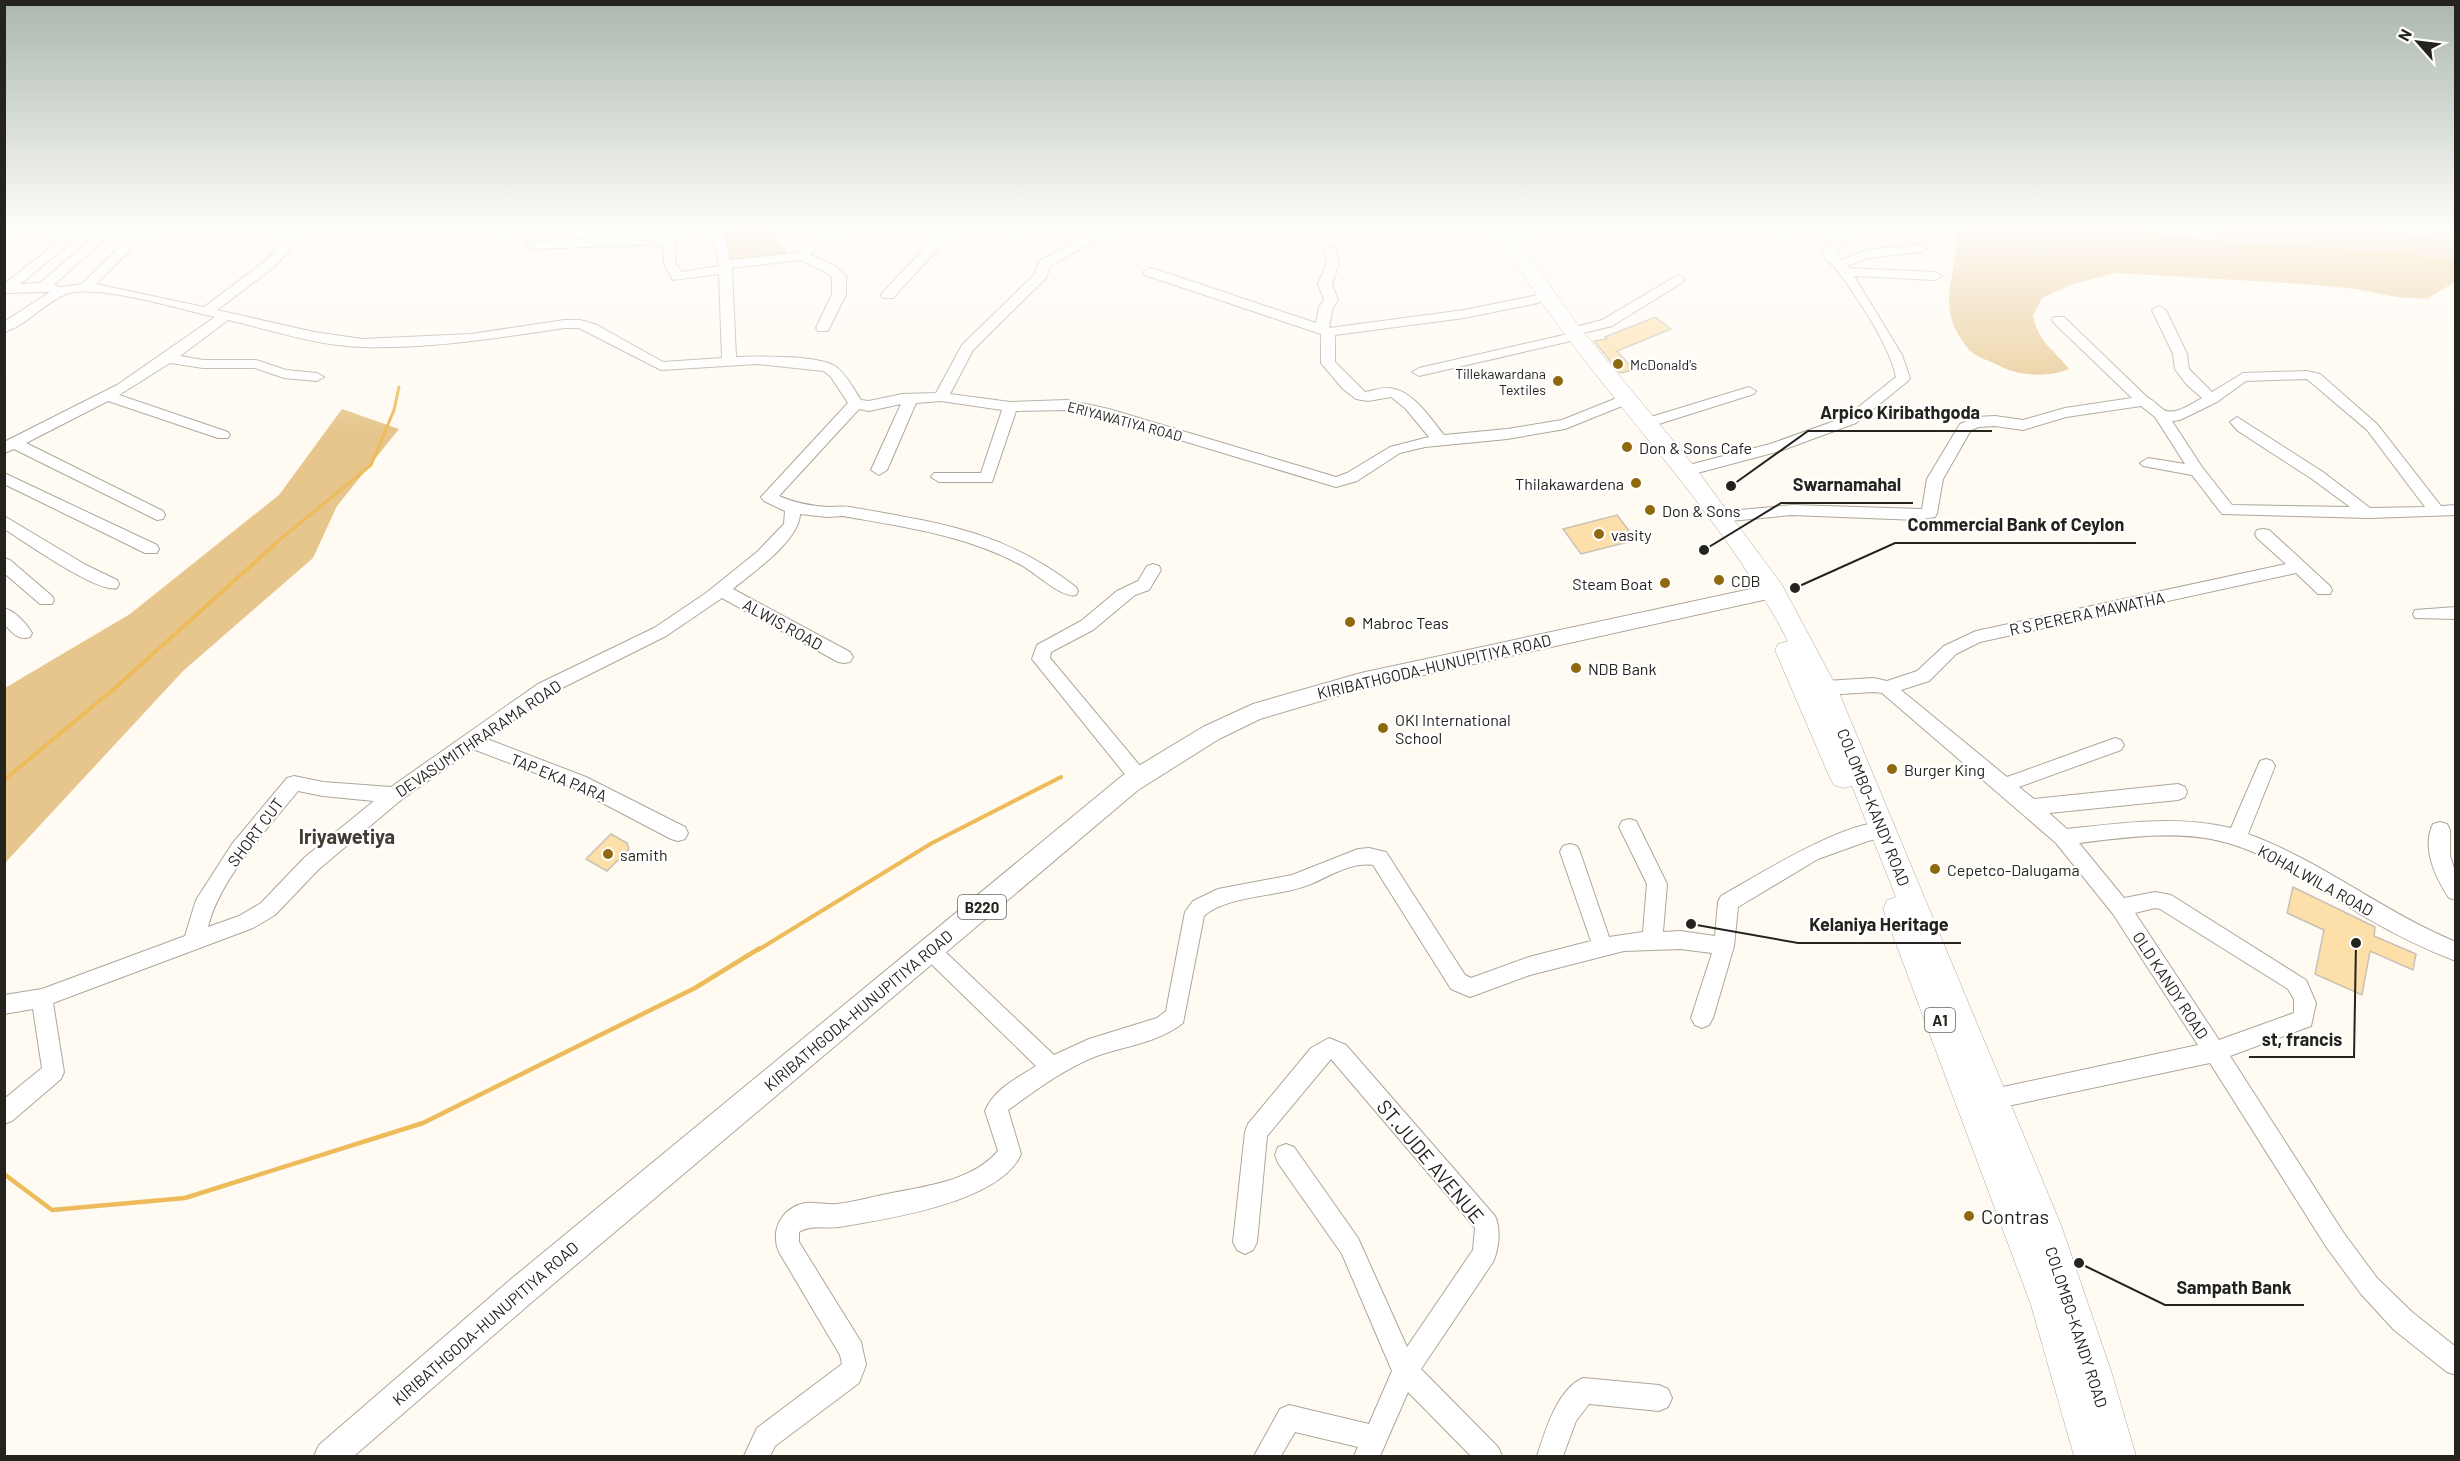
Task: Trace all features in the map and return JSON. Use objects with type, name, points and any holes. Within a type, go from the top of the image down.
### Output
[{"type":"highway","name":"COLOMBO-KANDY ROAD","points":[[1536,296],[1570,335],[1622,402],[1690,501],[1766,593],[1794,663],[1875,831]]},
{"type":"highway","name":"COLOMBO-KANDY ROAD","points":[[1545,296],[1570,335]]},
{"type":"highway","name":"COLOMBO-KANDY ROAD","points":[[1622,402],[1646,423],[1720,517],[1826,688],[1875,831],[1982,1102],[2048,1305],[2092,1456]]},
{"type":"highway","name":"COLOMBO-KANDY ROAD","points":[[1982,1102],[2044,1225],[2094,1374],[2118,1456]]},
{"type":"main road","name":"KIRIBATHGODA-HUNUPITIYA ROAD","points":[[330,1456],[530,1284],[1138,778],[1211,733],[1253,713],[1361,681],[1766,593]]},
{"type":"street","points":[[4,328],[53,296]]},
{"type":"street","points":[[139,296],[314,336],[362,343],[471,338],[564,324],[580,324],[592,328],[650,362],[661,366],[729,360],[814,364],[829,368],[836,374],[856,404],[769,497],[793,508],[827,512],[843,511],[955,532],[998,547],[1028,561],[1070,591]]},
{"type":"street","points":[[205,312],[228,296]]},
{"type":"street","points":[[726,296],[729,360]]},
{"type":"street","points":[[823,328],[838,296]]},
{"type":"street","points":[[941,397],[967,348],[1020,296]]},
{"type":"street","points":[[1220,296],[1324,331],[1464,314],[1538,299]]},
{"type":"street","points":[[1330,296],[1331,300],[1326,307],[1324,331],[1328,363],[1360,396],[1369,397],[1389,392],[1395,394],[1416,411],[1440,441]]},
{"type":"street","points":[[1419,372],[1570,335],[1607,323],[1650,296]]},
{"type":"street","points":[[1686,471],[1775,447],[1851,420],[1903,378],[1903,371],[1860,296]]},
{"type":"street","points":[[2158,310],[2180,354],[2182,369],[2191,381],[2212,399]]},
{"type":"street","points":[[9,446],[106,396],[168,358],[224,317]]},
{"type":"street","points":[[2059,320],[2143,401],[2152,405],[2197,471],[2228,510],[2295,510],[2326,514],[2456,510]]},
{"type":"street","points":[[168,358],[203,364],[256,364],[285,374],[317,377]]},
{"type":"street","points":[[2160,414],[2175,417],[2212,399],[2243,377],[2307,375],[2315,377],[2372,426],[2437,512]]},
{"type":"street","points":[[1646,423],[1749,391]]},
{"type":"street","points":[[106,396],[224,435]]},
{"type":"street","name":"ERIYAWATIYA ROAD","points":[[856,404],[869,406],[910,399],[941,397],[1010,407],[1053,404],[1109,414],[1336,482],[1352,477],[1395,450],[1425,442],[1565,424],[1622,402]]},
{"type":"street","points":[[879,470],[910,399]]},
{"type":"street","points":[[1720,517],[1737,513],[1774,511],[1917,515],[1929,513],[1935,478],[1965,427],[1976,422],[1995,421],[2023,425],[2065,413],[2143,401]]},
{"type":"street","points":[[939,477],[987,478],[1010,407]]},
{"type":"street","points":[[2237,422],[2253,437],[2271,445],[2335,486],[2366,512]]},
{"type":"street","points":[[9,446],[157,515]]},
{"type":"street","points":[[2148,463],[2197,471]]},
{"type":"street","points":[[4,478],[151,549]]},
{"type":"street","name":"DEVASUMITHRARAMA ROAD","points":[[4,1005],[42,998],[246,922],[267,909],[312,863],[394,795],[471,740],[544,689],[660,632],[721,590],[763,556],[792,525],[793,508]]},
{"type":"street","points":[[4,521],[80,569],[111,584]]},
{"type":"street","points":[[2263,534],[2324,590]]},
{"type":"street","points":[[4,564],[46,600]]},
{"type":"street","name":"R S PERERA MAWATHA","points":[[1887,688],[1923,675],[1950,650],[1976,637],[2299,567]]},
{"type":"street","points":[[1138,778],[1041,659],[1043,649],[1049,644],[1091,623],[1133,587],[1143,586],[1153,570]]},
{"type":"street","name":"ALWIS ROAD","points":[[721,590],[844,657]]},
{"type":"street","points":[[2421,614],[2456,613]]},
{"type":"street","points":[[4,614],[24,633]]},
{"type":"street","points":[[1826,688],[1874,685],[1887,688]]},
{"type":"street","name":"OLD KANDY ROAD","points":[[1887,688],[2005,785],[2063,837],[2120,908],[2335,1240],[2369,1286],[2403,1321],[2456,1364]]},
{"type":"street","name":"TAP EKA PARA","points":[[471,740],[579,782],[678,833]]},
{"type":"street","points":[[2005,785],[2115,746]]},
{"type":"street","points":[[2237,837],[2266,766]]},
{"type":"street","name":"SHORT CUT","points":[[194,941],[203,906],[239,850],[294,783],[322,789],[394,795]]},
{"type":"street","points":[[2030,807],[2178,792]]},
{"type":"street","points":[[1629,827],[1657,884],[1652,941]]},
{"type":"street","name":"KOHALWILA ROAD","points":[[2063,837],[2154,828],[2208,831],[2237,837],[2266,849],[2399,927],[2456,952]]},
{"type":"street","points":[[2440,830],[2439,860],[2444,875],[2456,892]]},
{"type":"street","points":[[1702,1018],[1724,946],[1728,902],[1811,853],[1875,831]]},
{"type":"street","points":[[1570,852],[1603,948]]},
{"type":"street","points":[[757,1456],[766,1437],[850,1374],[854,1365],[852,1351],[787,1244],[788,1226],[805,1215],[836,1215],[954,1191],[997,1169],[1011,1154],[996,1112],[1000,1102],[1052,1067],[1089,1049],[1163,1026],[1176,1016],[1195,912],[1202,904],[1218,897],[1292,883],[1357,857],[1370,855],[1379,858],[1458,982],[1470,988],[1529,966],[1624,942],[1680,940],[1724,946]]},
{"type":"street","points":[[1982,1102],[2214,1052],[2304,1019],[2306,1001],[2303,991],[2295,982],[2164,901],[2155,900],[2120,908]]},
{"type":"street","points":[[930,950],[1052,1067]]},
{"type":"street","points":[[4,1114],[53,1072],[42,998]]},
{"type":"street","name":"ST.JUDE AVENUE","points":[[1245,1242],[1256,1132],[1319,1055],[1329,1048],[1338,1052],[1487,1224],[1485,1254],[1405,1371]]},
{"type":"street","points":[[1286,1155],[1350,1246],[1405,1371],[1489,1456]]},
{"type":"street","points":[[1267,1456],[1289,1418],[1372,1447],[1405,1371]]},
{"type":"street","points":[[1550,1456],[1567,1413],[1583,1391],[1659,1398]]},
{"type":"shaded area","points":[[2046,296],[2042,298],[2033,315],[2035,324],[2042,339],[2069,369],[2043,375],[2014,372],[1983,359],[1968,349],[1961,339],[1953,324],[1949,297]]},
{"type":"shaded area","points":[[2393,296],[2432,296],[2427,299]]},
{"type":"shaded area","points":[[342,409],[399,429],[337,506],[313,558],[183,671],[5,863],[5,688],[130,614],[279,495]]},
{"type":"building","points":[[1655,317],[1671,329],[1617,351],[1634,370],[1620,373],[1594,341],[1607,339],[1605,337]]},
{"type":"building","name":"vasity","points":[[1617,515],[1636,540],[1581,554],[1563,529]]},
{"type":"building","name":"samith","points":[[611,834],[627,843],[629,849],[607,871],[586,859]]},
{"type":"building","points":[[2293,887],[2375,927],[2374,936],[2416,954],[2413,970],[2370,951],[2362,995],[2315,974],[2324,930],[2287,913]]},
{"type":"waterway","points":[[272,546],[371,465],[394,410],[399,387]]},
{"type":"waterway","points":[[4,780],[115,688],[274,545]]},
{"type":"waterway","points":[[758,950],[932,843],[1061,777]]},
{"type":"waterway","points":[[4,1174],[52,1210],[185,1198],[423,1123],[695,988],[760,948]]},
{"type":"place","name":"McDonald's","points":[[1618,364]]},
{"type":"place","name":"Tillekawardana Textiles","points":[[1558,381]]},
{"type":"place","name":"Don & Sons Cafe","points":[[1627,447]]},
{"type":"place","name":"Thilakawardena","points":[[1636,483]]},
{"type":"place","name":"Arpico Kiribathgoda","points":[[1731,486]]},
{"type":"place","name":"Don & Sons","points":[[1650,510]]},
{"type":"place","name":"vasity","points":[[1599,534]]},
{"type":"place","name":"Swarnamahal","points":[[1704,550]]},
{"type":"place","name":"CDB","points":[[1719,580]]},
{"type":"place","name":"Steam Boat","points":[[1665,583]]},
{"type":"place","name":"Commercial Bank of Ceylon","points":[[1795,588]]},
{"type":"place","name":"Mabroc Teas","points":[[1350,622]]},
{"type":"place","name":"NDB Bank","points":[[1576,668]]},
{"type":"place","name":"OKI International School","points":[[1383,728]]},
{"type":"place","name":"Burger King","points":[[1892,769]]},
{"type":"place","name":"samith","points":[[608,854]]},
{"type":"place","name":"Cepetco-Dalugama","points":[[1935,869]]},
{"type":"place","name":"Kelaniya Heritage","points":[[1691,924]]},
{"type":"place","name":"st, francis","points":[[2356,943]]},
{"type":"place","name":"Contras","points":[[1969,1216]]},
{"type":"place","name":"Sampath Bank","points":[[2079,1263]]},
{"type":"district","name":"Iriyawetiya","points":[[347,836]]}]
